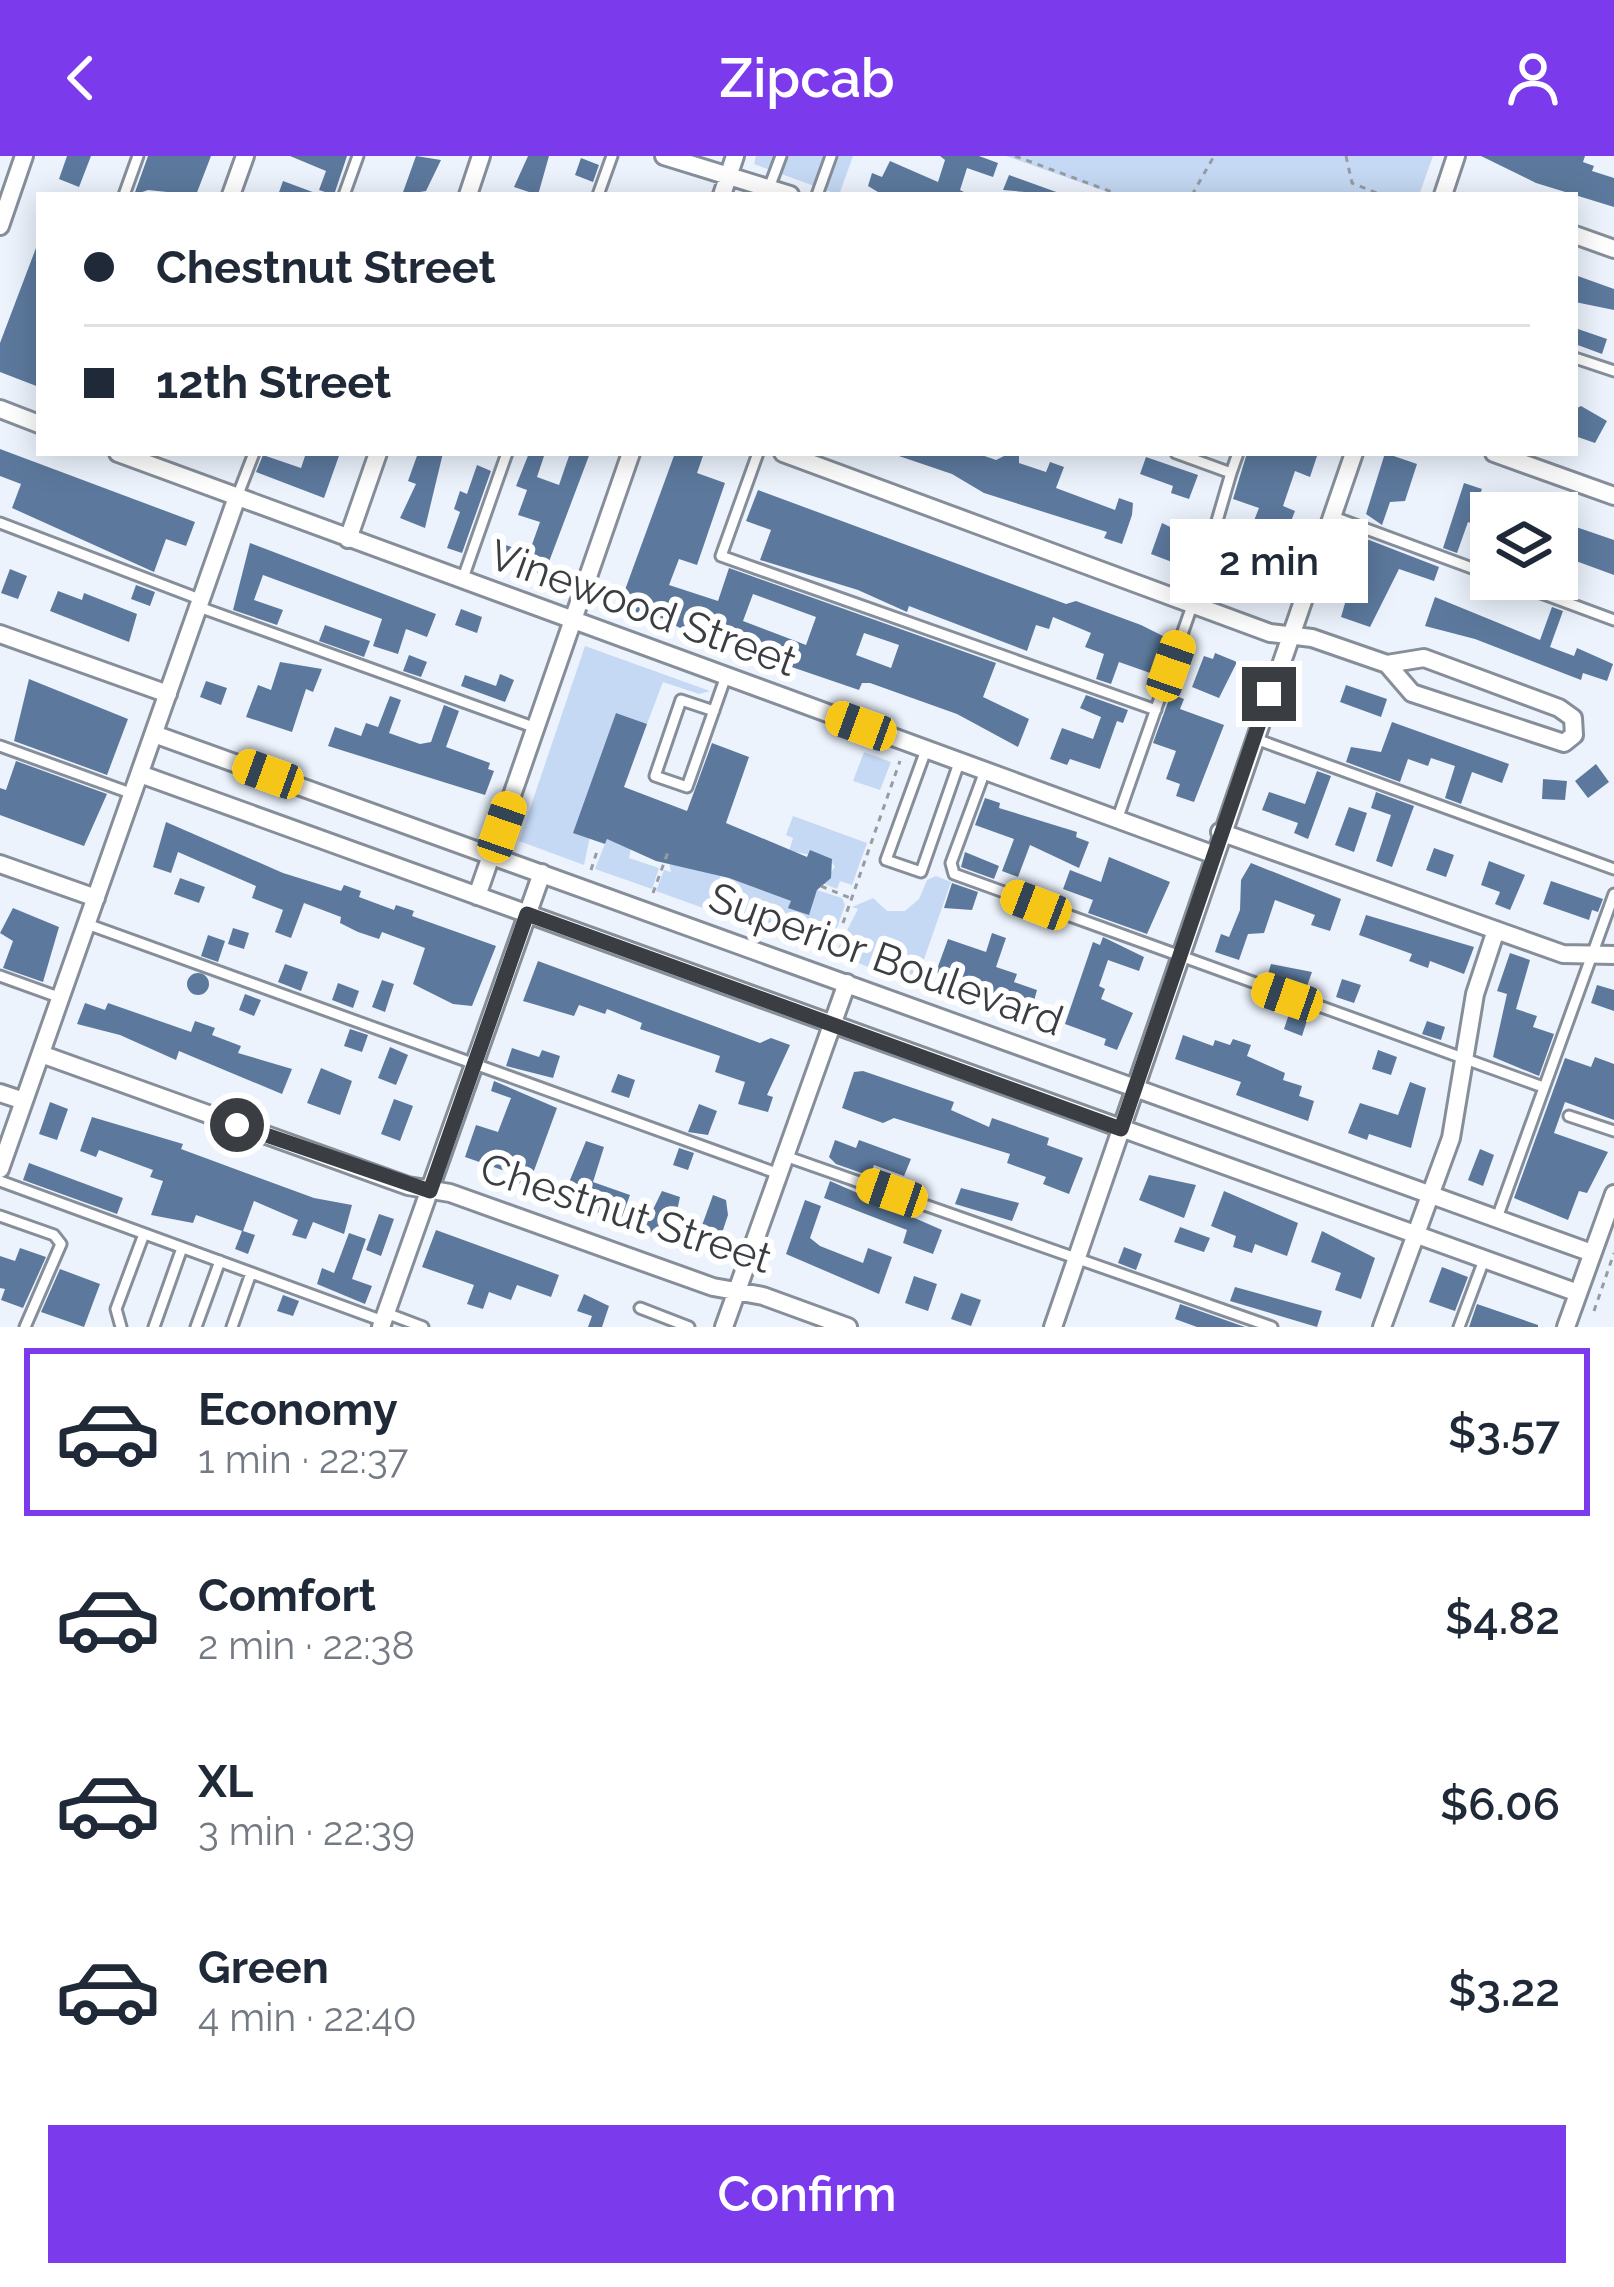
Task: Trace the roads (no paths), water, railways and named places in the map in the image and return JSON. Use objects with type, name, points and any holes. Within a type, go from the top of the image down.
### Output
[{"type":"street","points":[[0,226],[24,156]]},
{"type":"street","points":[[233,192],[245,156]]},
{"type":"street","points":[[469,192],[481,156]]},
{"type":"street","points":[[664,156],[781,192]]},
{"type":"street","points":[[723,192],[736,156]]},
{"type":"street","points":[[1450,192],[1456,156]]},
{"type":"street","points":[[1578,237],[1614,249]]},
{"type":"street","points":[[0,409],[36,423]]},
{"type":"street","points":[[348,539],[377,456]]},
{"type":"street","points":[[477,896],[630,456]]},
{"type":"street","points":[[791,456],[1270,633],[1290,634],[1387,664],[1424,658],[1558,708],[1573,718],[1574,735],[1552,743],[1412,692],[1387,664]]},
{"type":"street","points":[[1053,1327],[1212,854],[1353,456]]},
{"type":"street","points":[[1502,456],[1614,496]]},
{"type":"street","name":"Vinewood Street","points":[[140,457],[348,539],[1212,854]]},
{"type":"street","points":[[0,1169],[237,497]]},
{"type":"street","points":[[0,634],[168,694]]},
{"type":"street","name":"Superior Boulevard","points":[[154,734],[1592,1252]]},
{"type":"street","name":"Superior Boulevard","points":[[140,774],[1578,1294]]},
{"type":"street","points":[[1220,832],[1563,954],[1594,951],[1614,955]]},
{"type":"street","points":[[0,863],[96,898]]},
{"type":"street","points":[[384,1320],[542,873]]},
{"type":"street","points":[[1382,1327],[1450,1138],[1475,994],[1496,930]]},
{"type":"street","points":[[724,1327],[847,983]]},
{"type":"street","name":"Chestnut Street","points":[[41,1054],[430,1191],[848,1327]]},
{"type":"street","points":[[0,1093],[24,1101]]},
{"type":"street","points":[[1566,1327],[1614,1193]]},
{"type":"lane","points":[[125,192],[138,156]]},
{"type":"lane","points":[[345,192],[358,156]]},
{"type":"lane","points":[[599,192],[612,156]]},
{"type":"lane","points":[[770,188],[781,156]]},
{"type":"lane","points":[[818,192],[831,156]]},
{"type":"lane","points":[[1578,359],[1614,371]]},
{"type":"lane","points":[[237,497],[253,456]]},
{"type":"lane","points":[[463,580],[506,456]]},
{"type":"lane","points":[[757,456],[721,556],[1156,710]]},
{"type":"lane","points":[[1184,456],[1231,473]]},
{"type":"lane","points":[[1118,820],[1193,603],[1237,456]]},
{"type":"lane","points":[[1331,516],[1470,567]]},
{"type":"lane","points":[[0,523],[536,728]]},
{"type":"lane","points":[[1559,600],[1614,620]]},
{"type":"lane","points":[[714,711],[682,700],[655,776],[687,787],[714,711],[726,676]]},
{"type":"lane","points":[[1253,738],[1614,869]]},
{"type":"lane","points":[[0,746],[133,794]]},
{"type":"lane","points":[[926,750],[886,860],[921,872],[959,762]]},
{"type":"lane","points":[[985,771],[951,863],[954,874],[1543,1087]]},
{"type":"lane","points":[[1497,1219],[1614,894]]},
{"type":"lane","points":[[87,924],[474,1064],[1078,1256],[1272,1327]]},
{"type":"lane","points":[[0,976],[61,998]]},
{"type":"lane","points":[[1569,1116],[1614,1131]]},
{"type":"lane","points":[[0,1181],[384,1320],[424,1327]]},
{"type":"lane","points":[[0,1216],[54,1235],[61,1244],[25,1327]]},
{"type":"lane","points":[[121,1327],[116,1309],[144,1234]]},
{"type":"lane","points":[[154,1327],[182,1248]]},
{"type":"lane","points":[[1459,1327],[1484,1260]]},
{"type":"lane","points":[[196,1327],[220,1261]]},
{"type":"lane","points":[[232,1327],[251,1273]]},
{"type":"lane","points":[[640,1308],[689,1327]]}]
